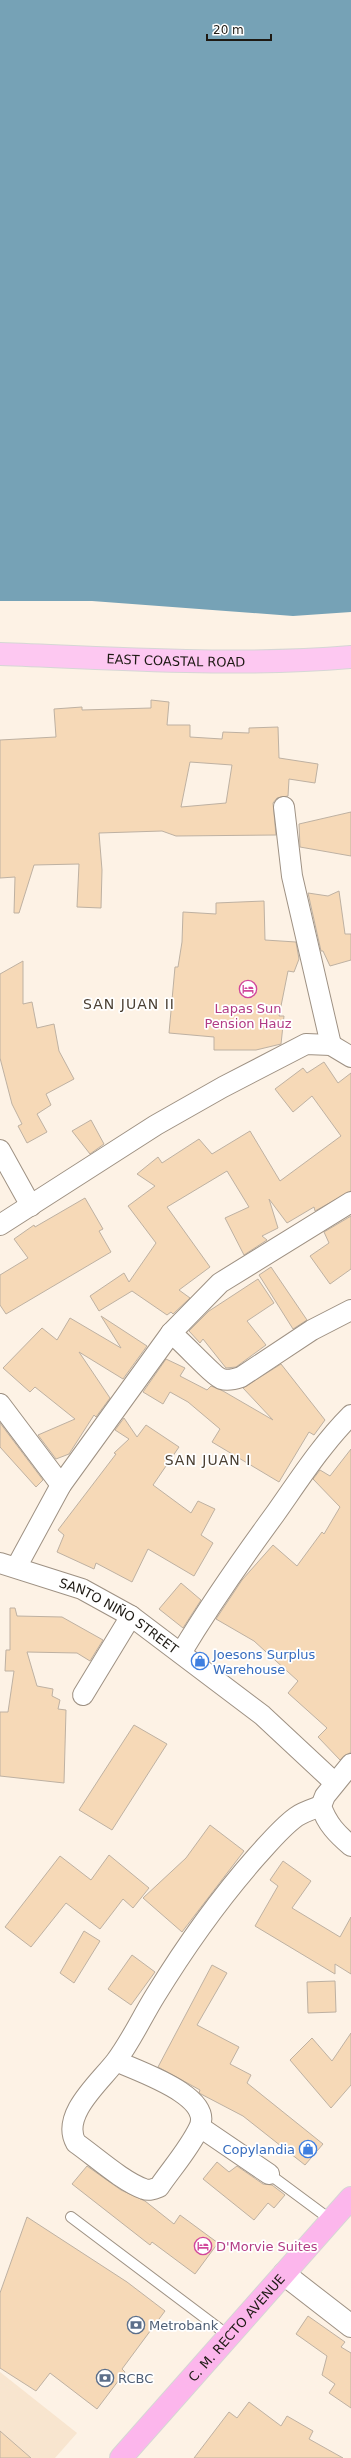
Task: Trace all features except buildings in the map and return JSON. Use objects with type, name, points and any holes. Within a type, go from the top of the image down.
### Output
[{"type":"highway","name":"C. M. RECTO AVENUE","points":[[121,2458],[351,2198]]},
{"type":"main road","name":"EAST COASTAL ROAD","points":[[0,654],[198,661],[308,660],[351,657]]},
{"type":"street","points":[[284,807],[292,876],[331,1045]]},
{"type":"street","points":[[0,1225],[156,1125],[223,1086],[306,1044],[331,1045],[351,1057]]},
{"type":"street","points":[[0,1150],[31,1206]]},
{"type":"street","points":[[8,1565],[61,1485],[171,1333],[220,1283],[351,1202]]},
{"type":"street","points":[[171,1333],[213,1373],[222,1379],[232,1380],[241,1377],[312,1330],[351,1310]]},
{"type":"street","points":[[0,1404],[61,1485]]},
{"type":"street","points":[[181,1653],[216,1597],[298,1481],[334,1432],[351,1415]]},
{"type":"street","name":"SANTO NIÑO STREET","points":[[8,1565],[82,1588],[130,1616],[262,1715],[335,1783]]},
{"type":"street","points":[[83,1695],[130,1616]]},
{"type":"street","points":[[116,2061],[171,2086],[188,2097],[198,2106],[200,2114],[200,2127],[159,2187],[152,2190],[144,2189],[128,2180],[76,2143],[72,2135],[72,2124],[78,2109],[101,2077],[116,2061],[161,1986],[236,1880],[273,1838],[296,1817],[320,1806],[335,1783],[351,1764]]},
{"type":"street","points":[[320,1806],[325,1820],[333,1830],[351,1846]]},
{"type":"street","points":[[200,2127],[269,2174]]},
{"type":"street","points":[[284,2274],[351,2326]]},
{"type":"lane","points":[[269,2174],[331,2220]]},
{"type":"lane","points":[[71,2217],[229,2336]]},
{"type":"shaded area","points":[[0,2372],[77,2433],[55,2458],[0,2458]]},
{"type":"water","points":[[0,0],[351,0],[351,612],[293,616],[92,601],[0,601]]},
{"type":"place","name":"Lapas Sun Pension Hauz","points":[[248,989]]},
{"type":"place","name":"Joesons Surplus Warehouse","points":[[200,1661]]},
{"type":"place","name":"Copylandia","points":[[308,2149]]},
{"type":"place","name":"D'Morvie Suites","points":[[203,2246]]},
{"type":"place","name":"Metrobank","points":[[136,2325]]},
{"type":"place","name":"RCBC","points":[[105,2378]]},
{"type":"district","name":"SAN JUAN II","points":[[129,1004]]},
{"type":"district","name":"SAN JUAN I","points":[[208,1460]]}]
